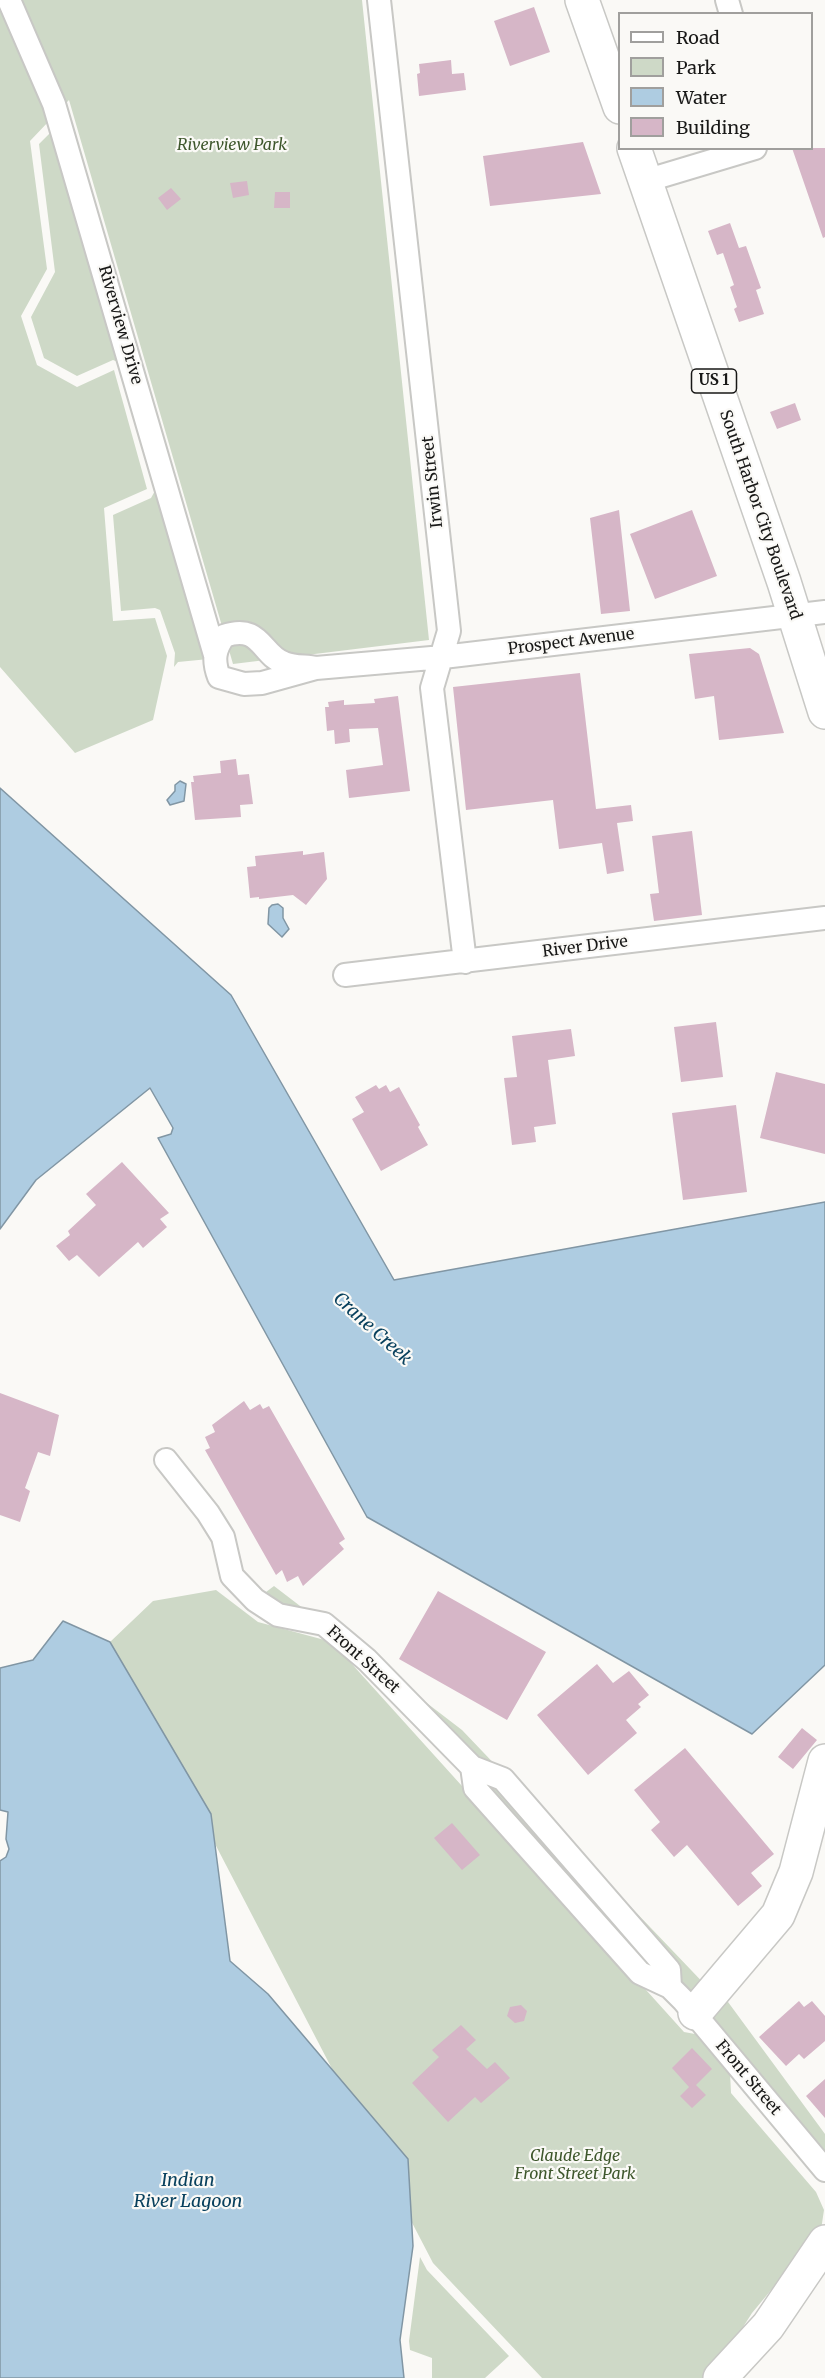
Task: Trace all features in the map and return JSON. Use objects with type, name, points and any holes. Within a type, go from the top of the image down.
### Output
[{"type":"main road","points":[[582,0],[618,101]]},
{"type":"main road","name":"South Harbor City Boulevard","points":[[635,150],[810,613],[825,712]]},
{"type":"main road","points":[[695,2013],[778,1915],[796,1872],[825,1761]]},
{"type":"main road","points":[[720,2378],[768,2326],[825,2242]]},
{"type":"street","name":"Riverview Drive","points":[[9,0],[54,104],[215,655]]},
{"type":"street","name":"Irwin Street","points":[[379,0],[449,631],[432,688],[465,962]]},
{"type":"street","points":[[645,181],[748,150]]},
{"type":"street","name":"Prospect Avenue","points":[[316,668],[283,663],[268,652],[254,636],[239,634],[224,636],[215,655],[215,666],[219,677],[244,684],[262,683],[316,668],[443,657],[810,613]]},
{"type":"street","name":"River Drive","points":[[345,975],[825,918]]},
{"type":"street","name":"Front Street","points":[[166,1460],[208,1513],[223,1537],[232,1576],[255,1600],[278,1615],[324,1624],[332,1629],[367,1660],[472,1767],[503,1779],[669,1970],[670,1987],[695,2013],[825,2170]]},
{"type":"green space","name":"Riverview Park","points":[[0,0],[362,0],[429,640],[233,664],[69,100],[30,141],[47,269],[21,316],[37,365],[77,387],[114,370],[147,489],[104,508],[113,621],[155,618],[167,656],[153,720],[75,753],[0,667]]},
{"type":"green space","points":[[57,132],[219,658],[178,662],[174,667],[175,653],[160,610],[155,608],[121,611],[113,515],[151,498],[156,489],[118,362],[113,360],[77,376],[44,358],[31,317],[55,272],[39,144],[50,133]]},
{"type":"green space","points":[[274,1586],[462,1730],[712,1992],[717,1987],[825,2134],[825,2154],[688,2023],[338,1636],[250,1604]]},
{"type":"green space","name":"Claude Edge Front Street Park","points":[[216,1590],[258,1622],[332,1642],[684,2032],[695,2034],[730,2072],[731,2093],[816,2192],[824,2210],[821,2230],[752,2313],[729,2349],[705,2378],[542,2378],[433,2263],[110,1642],[153,1601]]},
{"type":"green space","points":[[420,2257],[427,2270],[509,2356],[485,2378],[432,2378],[432,2358],[410,2350],[409,2341]]},
{"type":"water","points":[[180,781],[186,784],[184,801],[170,805],[167,800],[175,791],[175,785]]},
{"type":"water","name":"Crane Creek","points":[[0,788],[231,995],[394,1280],[825,1202],[825,1665],[752,1734],[367,1517],[158,1138],[171,1134],[173,1128],[150,1088],[36,1180],[0,1229]]},
{"type":"water","points":[[278,904],[283,908],[283,918],[289,929],[282,937],[268,924],[269,908]]},
{"type":"water","name":"Indian River Lagoon","points":[[63,1621],[110,1642],[211,1814],[230,1961],[268,1994],[408,2159],[413,2246],[400,2340],[404,2378],[0,2378],[0,1861],[6,1857],[9,1849],[6,1839],[8,1812],[0,1810],[0,1668],[33,1660]]},
{"type":"building","points":[[534,7],[550,52],[510,66],[494,21]]},
{"type":"building","points":[[451,60],[452,74],[464,73],[466,90],[419,96],[417,74],[420,73],[419,64]]},
{"type":"building","points":[[583,142],[601,194],[490,206],[483,156]]},
{"type":"building","points":[[825,148],[825,237],[823,238],[793,150]]},
{"type":"building","points":[[247,181],[249,195],[233,198],[230,183]]},
{"type":"building","points":[[171,188],[181,199],[167,210],[158,198]]},
{"type":"building","points":[[275,192],[290,192],[290,208],[274,208]]},
{"type":"building","points":[[730,223],[739,248],[746,246],[761,288],[756,290],[764,314],[739,322],[730,287],[734,285],[723,253],[717,255],[708,231]]},
{"type":"building","points":[[795,403],[801,420],[777,429],[770,412]]},
{"type":"building","points":[[619,510],[630,611],[601,614],[590,518]]},
{"type":"building","points":[[692,510],[717,576],[655,599],[630,534]]},
{"type":"building","points":[[750,648],[759,654],[784,733],[719,740],[714,696],[695,699],[689,654]]},
{"type":"building","points":[[580,673],[596,809],[631,805],[633,821],[617,823],[624,871],[607,874],[602,843],[559,849],[553,800],[466,810],[453,687]]},
{"type":"building","points":[[398,696],[410,791],[349,798],[346,770],[383,765],[378,728],[349,729],[350,742],[335,744],[334,730],[327,731],[325,707],[329,707],[328,702],[344,700],[344,705],[375,703],[374,699]]},
{"type":"building","points":[[236,759],[238,775],[249,774],[253,804],[240,805],[241,817],[195,820],[191,782],[194,782],[193,776],[221,773],[220,761]]},
{"type":"building","points":[[692,831],[702,915],[654,921],[650,894],[659,893],[652,836]]},
{"type":"building","points":[[303,851],[303,855],[324,852],[327,879],[306,905],[293,895],[250,898],[247,867],[256,866],[255,856]]},
{"type":"building","points":[[716,1022],[723,1077],[681,1082],[674,1027]]},
{"type":"building","points":[[571,1029],[575,1056],[548,1060],[556,1124],[534,1127],[536,1142],[512,1145],[504,1078],[517,1077],[512,1036]]},
{"type":"building","points":[[776,1072],[825,1084],[825,1154],[760,1138]]},
{"type":"building","points":[[376,1085],[379,1089],[386,1085],[390,1092],[399,1087],[428,1145],[381,1171],[352,1119],[364,1112],[355,1097]]},
{"type":"building","points":[[736,1105],[747,1192],[683,1200],[672,1113]]},
{"type":"building","points":[[122,1162],[169,1213],[160,1219],[167,1227],[143,1248],[138,1242],[99,1277],[77,1255],[69,1261],[56,1246],[70,1235],[68,1231],[96,1205],[86,1194]]},
{"type":"building","points":[[0,1393],[59,1415],[50,1456],[38,1452],[25,1488],[30,1491],[20,1522],[0,1515]]},
{"type":"building","points":[[244,1401],[250,1410],[260,1404],[263,1409],[269,1406],[345,1539],[339,1543],[344,1549],[303,1586],[298,1576],[287,1582],[282,1570],[276,1575],[205,1450],[210,1448],[205,1437],[215,1432],[212,1425]]},
{"type":"building","points":[[438,1591],[546,1652],[507,1720],[399,1659]]},
{"type":"building","points":[[597,1664],[613,1683],[629,1671],[649,1695],[638,1704],[641,1707],[626,1720],[637,1733],[588,1775],[537,1715]]},
{"type":"building","points":[[802,1728],[817,1740],[793,1769],[778,1757]]},
{"type":"building","points":[[685,1748],[774,1854],[751,1873],[762,1886],[738,1906],[687,1845],[674,1857],[651,1830],[660,1822],[634,1790]]},
{"type":"building","points":[[452,1823],[480,1855],[462,1870],[434,1838]]},
{"type":"building","points":[[799,2001],[804,2007],[812,2001],[825,2016],[825,2041],[804,2059],[799,2054],[786,2066],[759,2037]]},
{"type":"building","points":[[521,2005],[527,2011],[524,2021],[515,2023],[507,2016],[510,2007]]},
{"type":"building","points":[[461,2025],[476,2040],[466,2049],[487,2069],[495,2062],[510,2078],[481,2103],[475,2097],[448,2122],[412,2083],[439,2057],[432,2050]]},
{"type":"building","points":[[692,2048],[712,2069],[696,2085],[706,2095],[692,2108],[680,2096],[689,2087],[672,2068]]},
{"type":"building","points":[[825,2079],[825,2118],[806,2096]]}]
